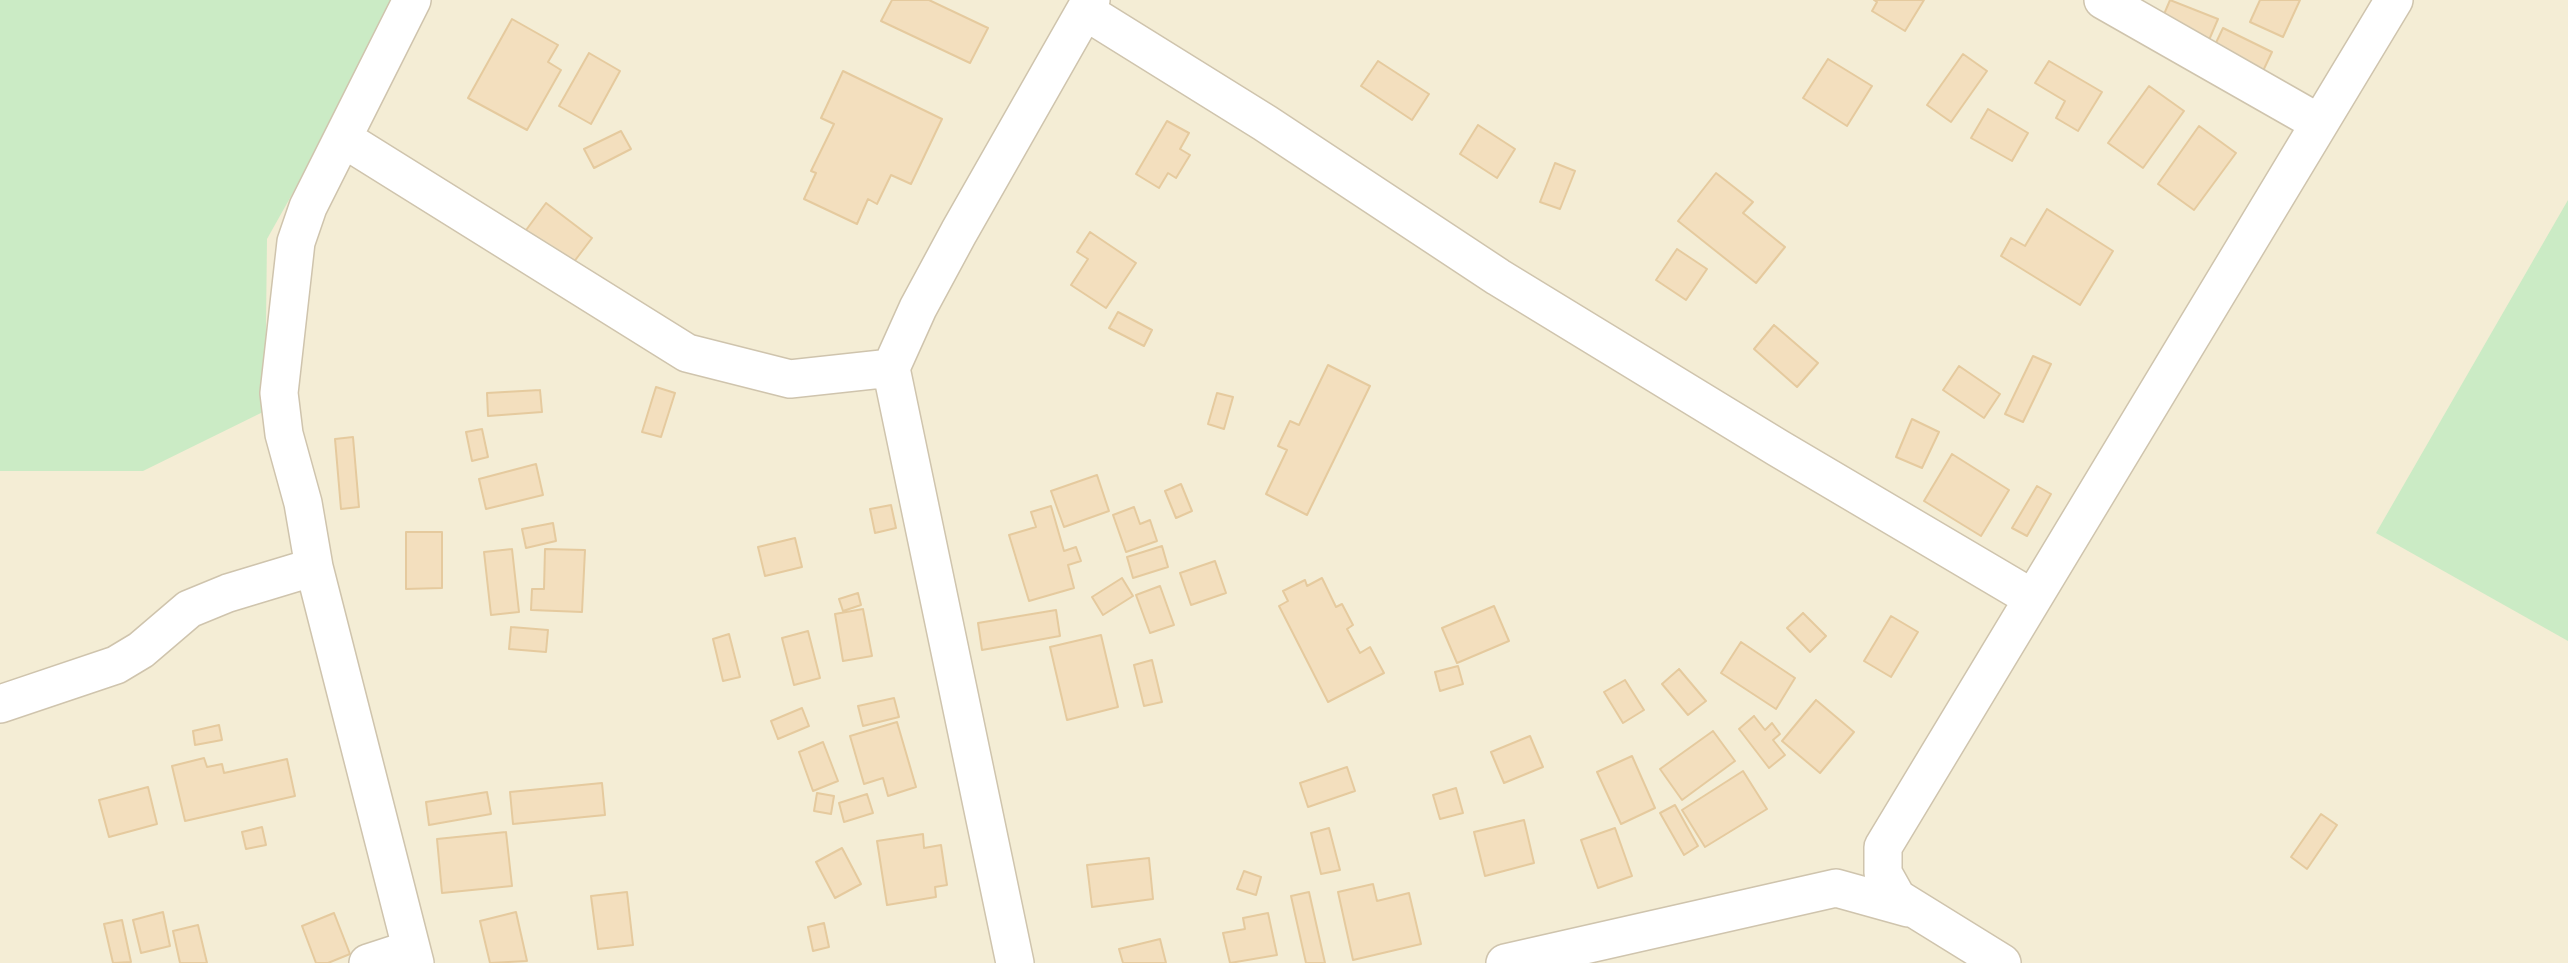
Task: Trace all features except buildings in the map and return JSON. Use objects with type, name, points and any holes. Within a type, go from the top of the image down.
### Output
[{"type":"street","points":[[368,963],[413,956],[314,567],[303,503],[284,434],[279,393],[296,242],[308,207],[412,0]]},
{"type":"street","points":[[2103,0],[2319,123]]},
{"type":"street","points":[[1836,888],[1883,847],[2394,0]]},
{"type":"street","points":[[1015,963],[891,368],[930,286],[1088,5],[1510,284],[1778,448],[2032,598]]},
{"type":"street","points":[[344,139],[687,353],[790,379],[891,368]]},
{"type":"street","points":[[0,704],[116,665],[199,605],[228,593],[314,567]]},
{"type":"street","points":[[1883,847],[1883,873],[1887,886],[1908,908]]},
{"type":"street","points":[[1505,963],[1836,888],[1908,908],[2002,963]]},
{"type":"shaded area","points":[[0,0],[2568,0],[2568,963],[0,963]]},
{"type":"green space","points":[[0,0],[401,0],[267,239],[265,411],[143,471],[0,471]]},
{"type":"green space","points":[[2568,200],[2568,641],[2376,533]]}]
